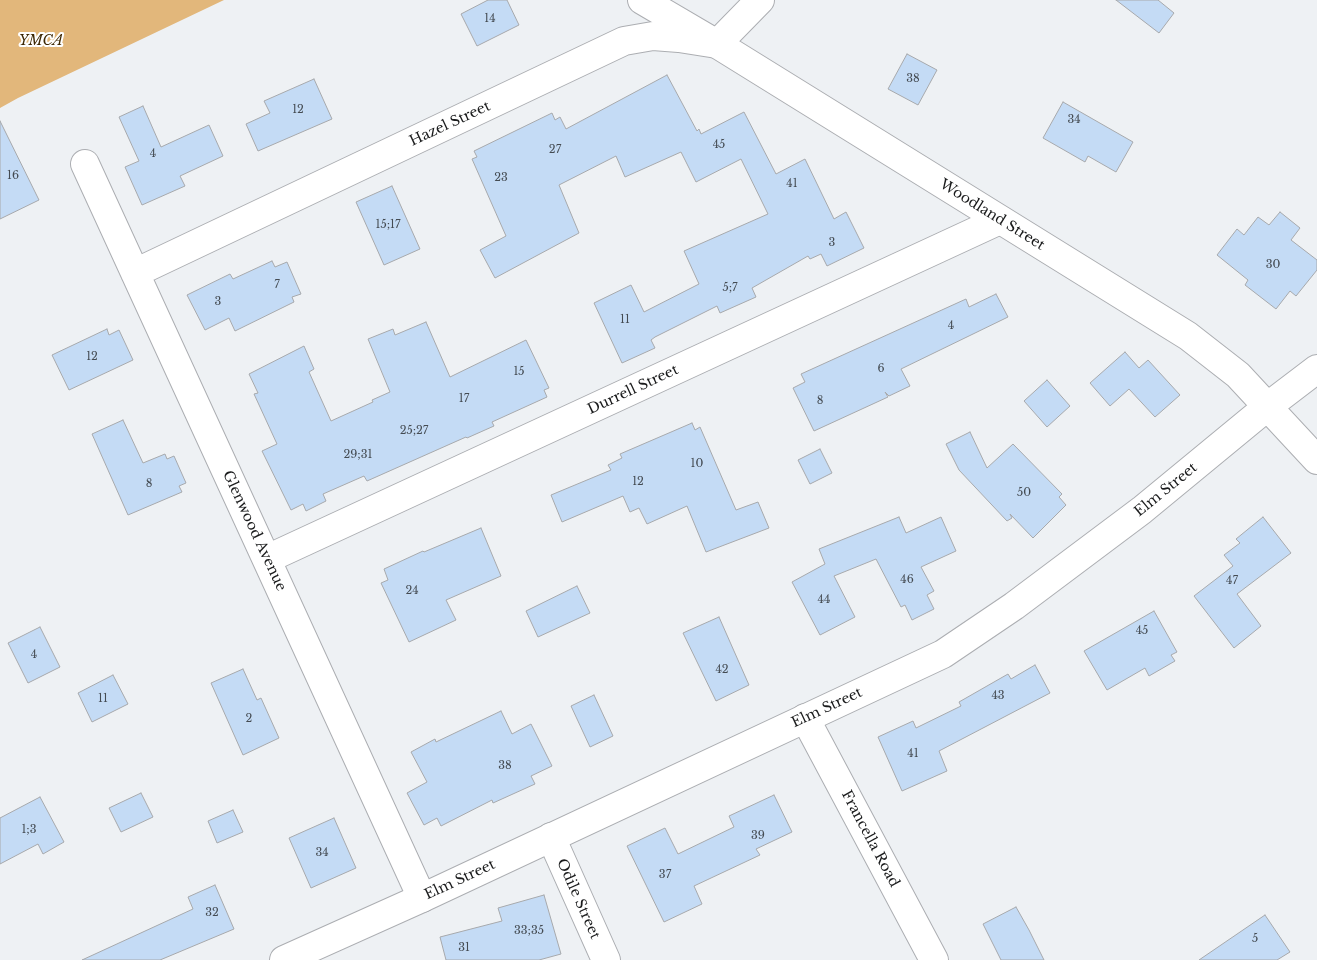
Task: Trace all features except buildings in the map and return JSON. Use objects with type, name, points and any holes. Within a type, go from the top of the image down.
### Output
[{"type":"street","name":"Woodland Street","points":[[642,0],[717,44],[1188,336],[1238,375],[1317,460]]},
{"type":"street","points":[[717,44],[760,0]]},
{"type":"street","name":"Hazel Street","points":[[135,273],[624,41],[653,36],[717,44]]},
{"type":"street","name":"Glenwood Avenue","points":[[85,164],[422,898]]},
{"type":"street","name":"Durrell Street","points":[[267,559],[1000,220]]},
{"type":"street","name":"Elm Street","points":[[284,960],[422,898],[943,654],[1014,606],[1142,510],[1267,407],[1317,369]]},
{"type":"street","name":"Francella Road","points":[[805,718],[934,960]]},
{"type":"street","name":"Odile Street","points":[[551,837],[606,960]]},
{"type":"green space","name":"YMCA","points":[[0,0],[224,0],[0,108]]}]
